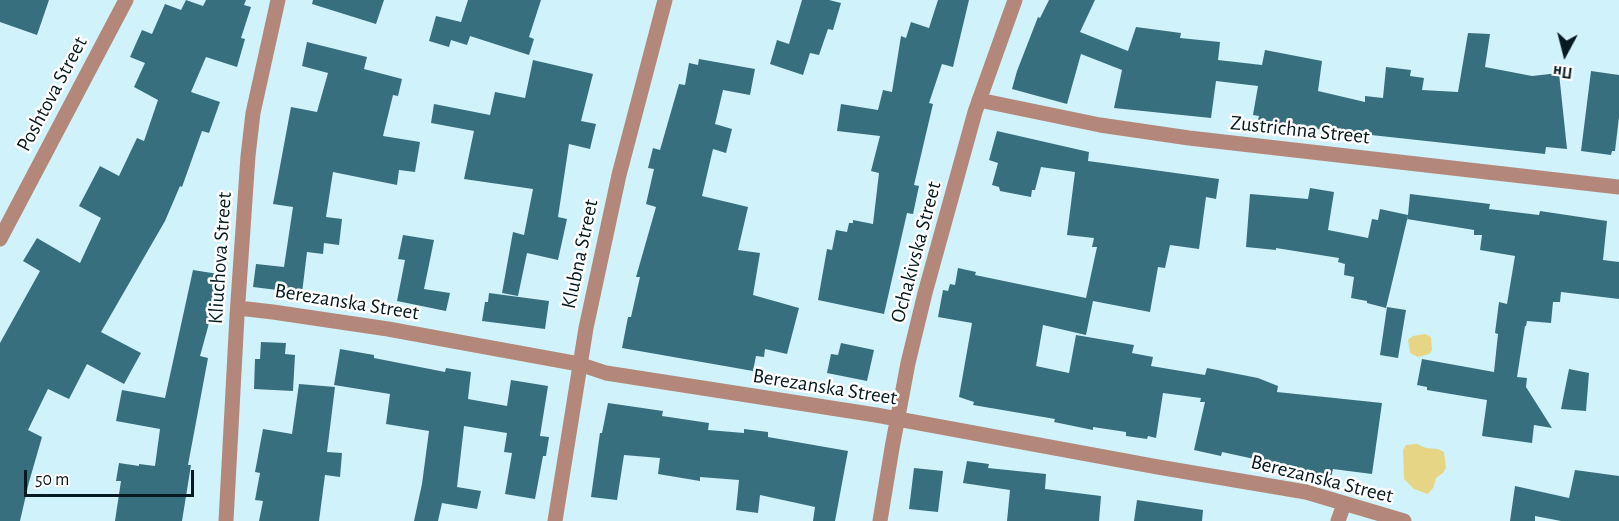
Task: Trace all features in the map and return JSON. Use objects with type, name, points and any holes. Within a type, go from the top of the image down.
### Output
[{"type":"street","name":"Poshtova Street","points":[[0,239],[126,0]]},
{"type":"street","name":"Kliuchova Street","points":[[226,521],[248,154],[254,113],[278,0]]},
{"type":"street","name":"Klubna Street","points":[[555,521],[579,364],[617,185],[665,0]]},
{"type":"street","name":"Ochakivska Street","points":[[880,521],[910,354],[925,293],[979,100],[1016,0]]},
{"type":"street","name":"Zustrichna Street","points":[[979,100],[1100,125],[1207,141],[1619,188]]},
{"type":"street","name":"Berezanska Street","points":[[237,308],[388,329],[579,364],[606,373],[898,419],[1306,492],[1404,521]]},
{"type":"street","points":[[1338,521],[1344,504]]},
{"type":"shaded area","points":[[1425,334],[1431,337],[1432,350],[1429,354],[1418,357],[1410,353],[1408,340],[1413,336]]},
{"type":"shaded area","points":[[1417,444],[1444,452],[1446,468],[1436,478],[1428,494],[1414,489],[1404,479],[1403,450],[1406,445]]},
{"type":"building","points":[[0,0],[49,0],[37,35],[0,22]]},
{"type":"building","points":[[186,0],[203,6],[206,0],[246,0],[244,5],[251,7],[241,38],[245,39],[237,67],[206,57],[191,92],[220,102],[209,133],[202,131],[182,187],[180,186],[165,221],[101,332],[141,353],[124,384],[87,364],[69,399],[48,389],[28,430],[42,437],[20,521],[0,521],[0,343],[40,271],[23,261],[37,238],[80,263],[101,218],[79,206],[100,166],[119,176],[137,138],[144,141],[158,100],[134,87],[145,63],[130,57],[142,30],[152,34],[165,4],[181,10]]},
{"type":"building","points":[[313,0],[384,0],[376,24],[312,4]]},
{"type":"building","points":[[468,0],[541,0],[529,37],[534,39],[529,55],[470,36],[467,45],[451,40],[449,47],[429,41],[436,16],[461,22]]},
{"type":"building","points":[[802,0],[829,0],[841,3],[833,30],[828,29],[819,55],[810,53],[803,75],[770,64],[777,40],[789,44]]},
{"type":"building","points":[[938,0],[969,0],[953,67],[942,64],[929,103],[933,104],[914,185],[919,186],[913,214],[907,213],[884,314],[818,300],[827,249],[832,250],[836,230],[847,232],[849,223],[853,223],[853,220],[873,224],[879,173],[871,171],[880,136],[837,131],[841,104],[878,110],[883,90],[892,92],[901,36],[906,38],[911,22],[929,28]]},
{"type":"building","points":[[1049,0],[1095,0],[1080,32],[1128,51],[1136,27],[1181,33],[1180,38],[1220,42],[1218,60],[1262,65],[1265,50],[1322,61],[1318,91],[1365,102],[1365,96],[1383,98],[1386,67],[1411,70],[1410,76],[1424,78],[1422,90],[1458,92],[1468,33],[1490,34],[1485,67],[1532,76],[1559,73],[1567,149],[1546,147],[1545,154],[1280,125],[1258,120],[1259,116],[1253,115],[1258,86],[1216,81],[1211,118],[1114,108],[1122,70],[1081,54],[1067,104],[1012,89],[1038,17],[1040,18]]},
{"type":"building","points":[[307,42],[367,57],[364,69],[402,79],[398,96],[393,95],[383,136],[420,142],[415,172],[399,170],[397,185],[333,172],[326,217],[342,219],[339,245],[324,243],[323,254],[307,252],[302,293],[253,287],[256,264],[284,267],[293,207],[273,204],[291,107],[317,112],[328,73],[302,66]]},
{"type":"building","points":[[699,59],[755,69],[750,95],[723,90],[715,124],[732,129],[726,153],[713,149],[702,196],[748,207],[738,250],[760,253],[753,295],[799,308],[787,354],[765,349],[764,357],[756,356],[753,371],[622,348],[628,317],[631,317],[640,277],[636,277],[656,207],[646,204],[654,169],[648,168],[653,148],[660,150],[679,84],[685,85],[689,63],[698,65]]},
{"type":"building","points":[[533,60],[593,74],[581,121],[596,124],[590,149],[569,144],[558,217],[567,219],[558,260],[527,253],[518,296],[502,293],[513,232],[524,235],[533,189],[464,179],[474,131],[431,123],[434,104],[490,115],[495,92],[525,98]]},
{"type":"building","points":[[1591,71],[1619,75],[1619,117],[1615,151],[1612,151],[1611,155],[1581,151]]},
{"type":"building","points":[[997,131],[1089,152],[1088,161],[1219,179],[1216,199],[1206,197],[1199,249],[1170,245],[1165,268],[1158,267],[1150,312],[1093,301],[1086,335],[1043,325],[1036,366],[1069,373],[1076,335],[1134,345],[1132,353],[1153,357],[1151,366],[1205,375],[1207,368],[1258,378],[1278,386],[1277,392],[1382,403],[1372,474],[1333,469],[1330,481],[1302,476],[1302,474],[1258,468],[1259,460],[1222,452],[1221,456],[1194,450],[1205,402],[1200,402],[1201,398],[1163,393],[1156,438],[1148,436],[1147,439],[1126,436],[1126,432],[1093,427],[1093,430],[1054,422],[1055,419],[973,405],[974,402],[959,397],[972,323],[938,317],[943,290],[948,291],[950,284],[955,285],[958,268],[976,272],[975,275],[1086,298],[1097,247],[1092,247],[1094,238],[1067,235],[1075,172],[1041,167],[1031,197],[1000,191],[999,187],[992,185],[998,163],[989,160]]},
{"type":"building","points":[[1310,188],[1334,192],[1328,230],[1368,238],[1372,219],[1378,220],[1380,209],[1408,215],[1410,194],[1490,204],[1489,209],[1539,215],[1540,211],[1607,221],[1603,260],[1619,262],[1619,299],[1561,292],[1560,302],[1553,302],[1551,323],[1527,321],[1525,326],[1517,377],[1527,378],[1526,387],[1552,428],[1534,425],[1532,443],[1482,436],[1487,400],[1427,390],[1427,387],[1417,385],[1422,359],[1494,372],[1499,302],[1507,304],[1515,256],[1480,250],[1482,235],[1474,235],[1474,230],[1407,219],[1386,308],[1351,298],[1354,277],[1344,275],[1345,264],[1338,262],[1339,258],[1276,248],[1276,250],[1246,247],[1250,194],[1308,199]]},
{"type":"building","points":[[403,235],[434,240],[424,289],[450,293],[446,311],[397,301],[405,260],[398,259]]},
{"type":"building","points":[[193,270],[218,274],[200,356],[208,358],[188,465],[191,465],[182,521],[115,521],[121,481],[116,481],[119,463],[155,466],[160,429],[116,421],[122,390],[165,398]]},
{"type":"building","points":[[489,293],[549,301],[545,329],[482,321]]},
{"type":"building","points":[[1387,307],[1406,310],[1398,358],[1380,355]]},
{"type":"building","points":[[261,342],[286,343],[285,354],[295,355],[293,391],[254,389],[255,359],[260,359]]},
{"type":"building","points":[[841,343],[874,350],[867,381],[827,373],[831,354],[838,355]]},
{"type":"building","points":[[340,349],[445,372],[446,368],[471,372],[468,399],[507,406],[511,380],[548,386],[540,436],[549,437],[535,499],[505,494],[512,453],[504,452],[507,433],[464,426],[457,487],[481,491],[477,509],[442,503],[438,521],[414,521],[422,484],[429,431],[386,424],[390,394],[334,385]]},
{"type":"building","points":[[1569,369],[1589,373],[1586,411],[1561,409]]},
{"type":"building","points":[[299,384],[335,387],[327,452],[342,453],[340,477],[325,475],[319,521],[259,521],[263,501],[255,500],[260,473],[255,472],[263,429],[292,434]]},
{"type":"building","points":[[608,403],[663,411],[662,416],[709,423],[708,430],[744,433],[744,429],[768,432],[768,437],[848,451],[835,521],[813,521],[815,507],[760,495],[758,513],[736,510],[739,480],[700,477],[700,481],[658,474],[660,458],[624,455],[617,500],[591,497],[600,433],[602,433]]},
{"type":"building","points":[[967,461],[989,464],[988,468],[1046,474],[1045,489],[1101,496],[1099,521],[1007,521],[1010,490],[963,483]]},
{"type":"building","points":[[914,468],[943,471],[938,512],[909,509]]},
{"type":"building","points":[[1575,470],[1619,476],[1619,521],[1561,521],[1535,516],[1535,521],[1510,521],[1515,486],[1569,498]]},
{"type":"building","points":[[1137,500],[1203,510],[1202,521],[1134,521]]}]
